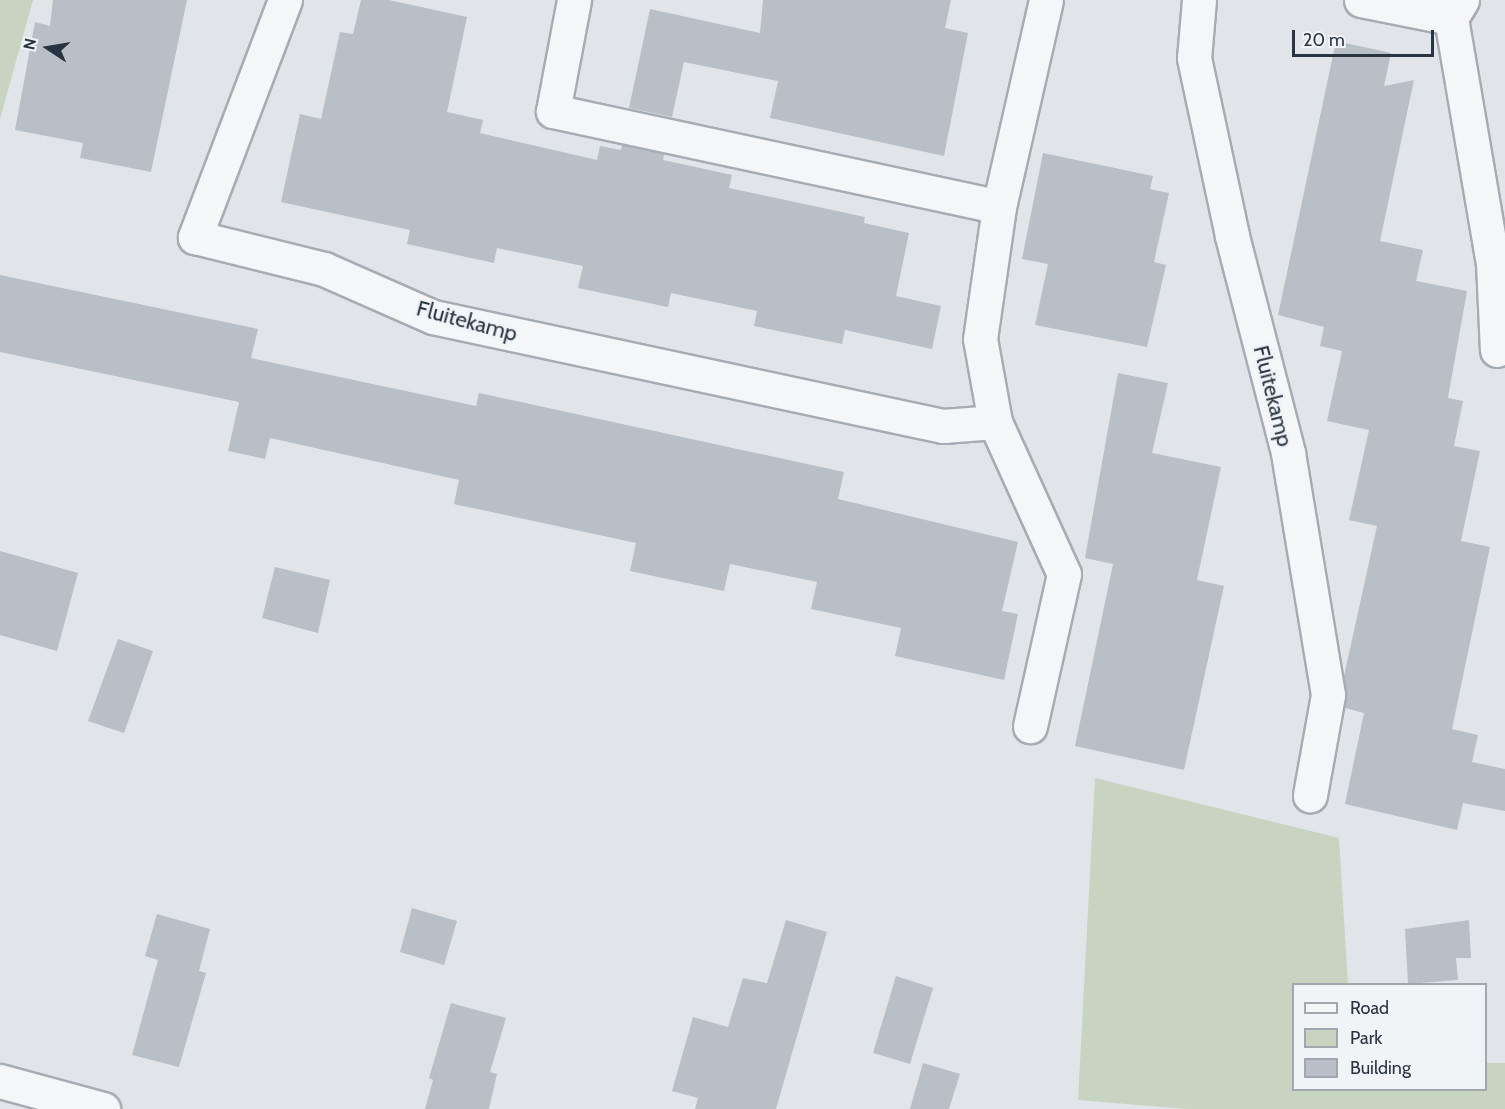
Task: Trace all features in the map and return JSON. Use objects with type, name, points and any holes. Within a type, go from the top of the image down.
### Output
[{"type":"street","name":"Fluitekamp","points":[[285,0],[195,237],[324,269],[433,317],[943,426],[994,422]]},
{"type":"street","points":[[574,0],[553,111],[999,207]]},
{"type":"street","points":[[1030,726],[1064,574],[994,422],[980,339],[999,207],[1046,0]]},
{"type":"street","name":"Fluitekamp","points":[[1199,0],[1194,58],[1232,236],[1288,453],[1328,695],[1310,795]]},
{"type":"street","points":[[1361,0],[1456,9],[1492,262],[1497,350]]},
{"type":"street","points":[[0,1081],[103,1109]]},
{"type":"green space","points":[[0,0],[33,0],[0,119]]},
{"type":"green space","points":[[1095,778],[1339,838],[1348,983],[1292,983],[1292,1091],[1487,1091],[1487,1063],[1505,1063],[1505,1109],[1186,1109],[1078,1100]]},
{"type":"building","points":[[53,0],[187,0],[151,172],[80,158],[83,143],[15,130],[35,22],[50,26]]},
{"type":"building","points":[[361,0],[389,0],[467,17],[447,112],[483,120],[480,133],[597,160],[600,146],[621,150],[622,145],[664,154],[663,160],[732,175],[729,188],[865,217],[864,223],[909,233],[896,296],[941,306],[932,349],[845,330],[842,344],[754,326],[757,311],[671,293],[668,307],[578,288],[583,266],[497,248],[494,263],[407,244],[410,230],[281,202],[300,114],[321,119],[340,32],[353,34]]},
{"type":"building","points":[[763,0],[951,0],[945,28],[968,33],[944,156],[770,118],[778,81],[684,62],[672,117],[629,108],[650,9],[760,33]]},
{"type":"building","points":[[1336,41],[1391,53],[1384,86],[1414,80],[1380,241],[1423,250],[1416,281],[1467,291],[1448,398],[1463,401],[1454,446],[1480,451],[1461,541],[1490,547],[1452,729],[1478,735],[1472,762],[1505,769],[1505,811],[1463,803],[1457,830],[1345,804],[1364,713],[1345,708],[1344,676],[1377,526],[1349,520],[1369,430],[1327,421],[1342,351],[1320,346],[1324,327],[1278,315]]},
{"type":"building","points":[[1043,153],[1153,176],[1150,189],[1169,193],[1154,262],[1166,265],[1147,347],[1035,325],[1048,264],[1022,259]]},
{"type":"building","points":[[0,275],[258,329],[251,358],[476,406],[479,393],[844,472],[838,499],[1018,542],[1002,611],[1018,614],[1004,680],[895,656],[901,628],[811,609],[817,582],[730,564],[724,591],[630,571],[636,543],[454,504],[459,480],[270,438],[265,459],[228,451],[239,402],[0,352]]},
{"type":"building","points":[[1118,373],[1168,383],[1152,453],[1221,467],[1197,580],[1224,586],[1184,770],[1075,746],[1113,564],[1085,558]]},
{"type":"building","points":[[0,551],[78,573],[57,651],[0,635]]},
{"type":"building","points":[[275,567],[330,580],[318,633],[262,618]]},
{"type":"building","points":[[118,639],[153,651],[124,733],[88,721]]},
{"type":"building","points":[[412,908],[457,921],[444,965],[400,952]]},
{"type":"building","points":[[157,914],[210,929],[199,971],[206,973],[179,1067],[132,1055],[158,960],[145,956]]},
{"type":"building","points":[[786,920],[827,932],[776,1109],[695,1109],[698,1098],[672,1091],[693,1017],[728,1027],[743,978],[767,983]]},
{"type":"building","points":[[1469,920],[1471,958],[1456,958],[1458,980],[1408,983],[1405,929]]},
{"type":"building","points":[[896,976],[933,988],[910,1064],[873,1053]]},
{"type":"building","points":[[451,1003],[506,1018],[490,1072],[497,1074],[489,1109],[425,1109],[433,1080],[429,1078]]},
{"type":"building","points":[[923,1063],[960,1074],[949,1109],[910,1109]]}]
